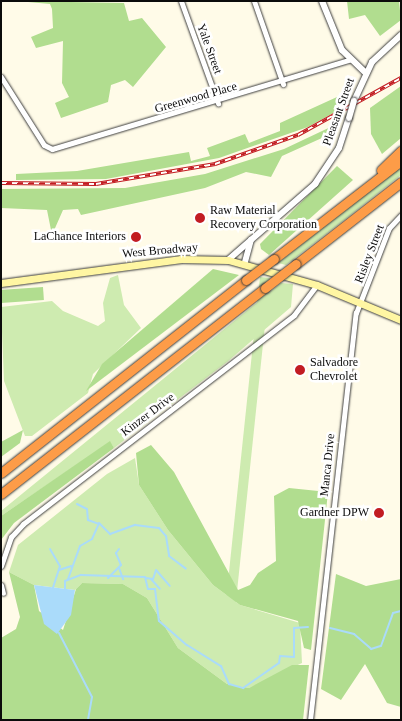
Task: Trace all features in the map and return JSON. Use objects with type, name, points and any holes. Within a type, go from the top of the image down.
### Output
[{"type":"highway","points":[[339,208],[401,151]]},
{"type":"highway","points":[[1,473],[401,161]]},
{"type":"highway","points":[[1,494],[401,182]]},
{"type":"main road","name":"West Broadway","points":[[1,283],[181,259],[228,260],[245,262],[317,285],[401,320]]},
{"type":"street","name":"Yale Street","points":[[181,1],[218,103]]},
{"type":"street","points":[[254,1],[283,84]]},
{"type":"street","points":[[322,1],[349,60],[365,72]]},
{"type":"street","name":"Pleasant Street","points":[[228,260],[323,174],[339,148],[365,72],[401,35]]},
{"type":"street","name":"Greenwood Place","points":[[1,77],[47,148],[218,103],[283,84],[349,60]]},
{"type":"street","name":"Risley Street","points":[[362,304],[389,228],[401,215]]},
{"type":"street","name":"Pleasant Street","points":[[245,262],[254,237]]},
{"type":"street","name":"Kinzer Drive","points":[[1,566],[11,537],[23,524],[294,315],[317,285]]},
{"type":"street","name":"Manca Drive","points":[[310,720],[351,349],[356,313],[362,304]]},
{"type":"street","points":[[1,585],[3,593]]},
{"type":"green space","points":[[17,1],[124,3],[129,21],[142,18],[166,47],[133,87],[125,80],[111,85],[108,102],[61,118],[55,103],[69,97],[62,83],[63,41],[36,48],[31,37],[53,28],[52,9],[50,4]]},
{"type":"green space","points":[[347,1],[399,1],[401,20],[380,36],[365,15],[349,19]]},
{"type":"green space","points":[[401,86],[401,138],[382,154],[371,134],[370,108]]},
{"type":"green space","points":[[337,97],[337,111],[308,127],[219,158],[106,179],[16,180],[16,174],[77,171],[189,152],[191,161],[210,156],[207,148],[245,134],[249,143],[280,131],[280,123]]},
{"type":"green space","points":[[339,123],[333,133],[282,156],[271,177],[246,172],[205,188],[81,215],[78,209],[63,210],[52,235],[47,210],[1,208],[1,189],[125,188],[205,174],[284,149]]},
{"type":"green space","points":[[337,166],[353,180],[269,255],[261,249],[260,244]]},
{"type":"green space","points":[[401,167],[401,175],[343,221],[286,265],[278,263]]},
{"type":"green space","points":[[213,269],[239,275],[86,391],[102,364]]},
{"type":"green space","points":[[118,275],[124,305],[141,328],[93,374],[88,393],[32,436],[25,436],[4,381],[1,307],[52,301],[63,311],[98,326],[105,321],[103,303],[110,278]]},
{"type":"green space","points":[[260,277],[270,278],[235,606],[226,605]]},
{"type":"green space","points":[[281,283],[293,284],[291,307],[227,362],[114,448],[110,442],[1,516],[1,511]]},
{"type":"green space","points":[[43,287],[44,300],[1,303],[1,290]]},
{"type":"green space","points":[[23,430],[20,443],[1,457],[1,442]]},
{"type":"green space","points":[[110,441],[114,448],[14,523],[1,540],[1,516]]},
{"type":"green space","points":[[151,445],[174,472],[238,590],[250,585],[258,573],[276,561],[274,496],[289,488],[328,492],[311,650],[304,648],[298,621],[240,605],[213,585],[168,530],[139,485],[136,453]]},
{"type":"green space","points":[[135,458],[139,485],[168,530],[213,585],[240,605],[300,623],[302,663],[249,688],[227,684],[178,648],[147,598],[123,584],[82,583],[75,590],[34,585],[9,572],[18,545],[107,474]]},
{"type":"green space","points":[[9,572],[34,585],[39,611],[63,630],[76,589],[82,583],[123,584],[147,598],[178,648],[227,684],[249,688],[292,665],[309,665],[303,720],[1,720],[1,638],[16,629],[20,617]]},
{"type":"green space","points":[[336,574],[366,586],[401,579],[401,707],[387,703],[365,664],[341,700],[321,689]]},
{"type":"water","points":[[34,585],[75,590],[71,615],[57,634],[44,624]]},
{"type":"waterway","points":[[77,504],[87,509],[88,520],[99,524]]},
{"type":"waterway","points":[[68,579],[80,546],[92,539],[99,523],[110,534],[135,525],[159,528],[166,536],[169,556],[186,569]]},
{"type":"waterway","points":[[50,549],[60,566],[53,588]]},
{"type":"waterway","points":[[108,578],[121,565],[116,553],[119,549]]},
{"type":"waterway","points":[[59,570],[71,566]]},
{"type":"waterway","points":[[119,568],[123,579]]},
{"type":"waterway","points":[[146,578],[153,579],[156,570],[170,586]]},
{"type":"waterway","points":[[65,589],[65,581],[81,575],[145,577],[148,589],[155,589],[159,621],[187,645],[221,666],[229,684],[243,688],[279,663],[280,656],[294,657],[294,628],[308,627]]},
{"type":"waterway","points":[[151,579],[160,589]]},
{"type":"waterway","points":[[330,628],[354,634],[371,649],[381,646],[393,613],[401,611]]},
{"type":"waterway","points":[[59,633],[92,697],[88,720]]},
{"type":"railway","points":[[1,183],[96,184],[215,164],[298,135],[401,78]]},
{"type":"place","name":"Raw Material Recovery Corporation","points":[[200,218]]},
{"type":"place","name":"LaChance Interiors","points":[[136,237]]},
{"type":"place","name":"Salvadore Chevrolet","points":[[300,370]]},
{"type":"place","name":"Gardner DPW","points":[[379,513]]}]
